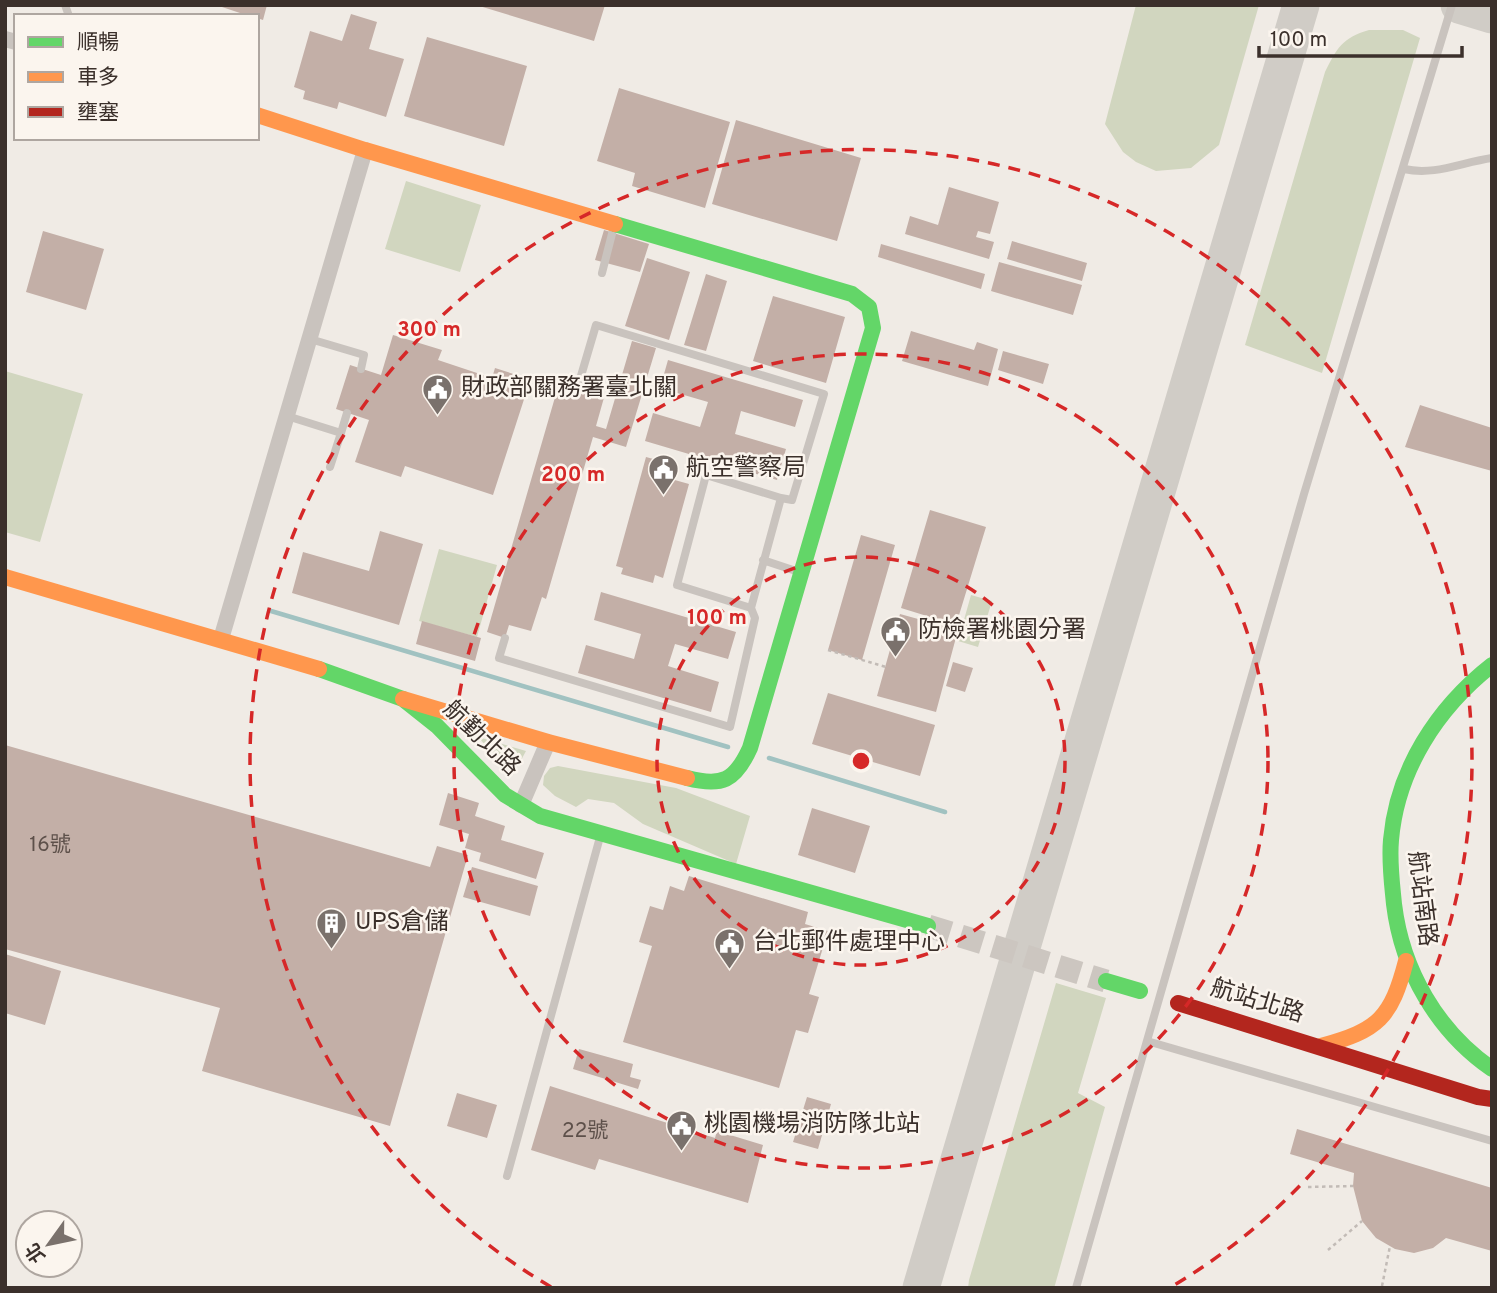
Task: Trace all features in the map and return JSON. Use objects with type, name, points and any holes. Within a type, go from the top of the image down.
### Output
[{"type":"street","points":[[259,116],[365,150],[852,294],[869,307],[873,328],[750,748],[740,772],[723,783],[703,782],[548,742],[446,709],[403,699]]},
{"type":"street","points":[[221,639],[365,150]]},
{"type":"street","name":"航勤北路","points":[[5,577],[328,671],[403,699],[437,726],[505,795],[540,816],[928,926]]},
{"type":"street","name":"航站南路","points":[[1406,961],[1396,924],[1389,866],[1392,828],[1404,785],[1434,722],[1452,698],[1492,665]]},
{"type":"street","points":[[521,805],[548,742]]},
{"type":"street","points":[[1321,1046],[1357,1035],[1379,1019],[1392,1003],[1406,961]]},
{"type":"street","points":[[1406,961],[1428,1001],[1455,1038],[1492,1069]]},
{"type":"street","points":[[1106,981],[1140,991]]},
{"type":"street","name":"航站北路","points":[[1178,1003],[1478,1097],[1492,1099]]},
{"type":"lane","points":[[1076,1288],[1304,494],[1452,5]]},
{"type":"lane","points":[[1404,169],[1433,171],[1492,158]]},
{"type":"lane","points":[[602,273],[615,223]]},
{"type":"lane","points":[[578,386],[596,325],[824,394],[792,500],[706,475],[677,585],[751,608]]},
{"type":"lane","points":[[310,338],[364,355],[361,369]]},
{"type":"lane","points":[[330,467],[347,413]]},
{"type":"lane","points":[[286,416],[341,433]]},
{"type":"lane","points":[[505,638],[499,659],[730,727],[755,618],[751,608],[781,498]]},
{"type":"lane","points":[[763,560],[802,573]]},
{"type":"lane","points":[[507,1176],[601,834]]},
{"type":"lane","points":[[1147,1041],[1492,1141]]},
{"type":"path","points":[[828,650],[886,667]]},
{"type":"path","points":[[1308,1187],[1353,1186]]},
{"type":"path","points":[[1328,1250],[1362,1221]]},
{"type":"path","points":[[1382,1286],[1390,1246]]},
{"type":"green space","points":[[1136,5],[1259,5],[1219,145],[1191,168],[1156,171],[1136,162],[1123,152],[1105,124]]},
{"type":"green space","points":[[1369,30],[1403,30],[1420,38],[1322,373],[1245,345],[1325,72],[1346,40]]},
{"type":"green space","points":[[406,181],[481,205],[460,272],[385,249]]},
{"type":"green space","points":[[5,371],[83,394],[40,542],[5,532]]},
{"type":"green space","points":[[439,549],[497,565],[477,637],[419,621]]},
{"type":"green space","points":[[971,595],[992,601],[978,647],[958,641]]},
{"type":"green space","points":[[478,737],[526,751],[513,775]]},
{"type":"green space","points":[[558,766],[676,788],[750,816],[736,864],[643,824],[614,803],[588,799],[576,807],[555,796],[543,785],[544,776],[550,768]]},
{"type":"green space","points":[[1056,983],[1106,998],[1078,1093],[1105,1107],[1055,1285],[1054,1288],[968,1288],[969,1280]]},
{"type":"building","points":[[216,5],[267,5],[263,20],[259,19],[259,14],[243,14]]},
{"type":"building","points":[[476,5],[605,5],[594,41]]},
{"type":"building","points":[[351,14],[377,22],[369,49],[404,59],[386,117],[339,102],[337,109],[303,99],[305,91],[294,87],[310,31],[342,41]]},
{"type":"building","points":[[427,37],[527,66],[504,146],[404,116]]},
{"type":"building","points":[[619,88],[730,122],[705,208],[632,186],[635,173],[597,161]]},
{"type":"building","points":[[736,120],[861,158],[837,241],[712,204]]},
{"type":"building","points":[[949,187],[999,202],[990,234],[978,231],[976,237],[994,242],[989,259],[905,234],[910,216],[938,225]]},
{"type":"building","points":[[604,230],[649,244],[640,272],[595,260]]},
{"type":"building","points":[[43,231],[104,249],[86,310],[26,292]]},
{"type":"building","points":[[1012,241],[1087,263],[1082,281],[1007,259]]},
{"type":"building","points":[[881,244],[985,274],[981,289],[878,257]]},
{"type":"building","points":[[647,258],[690,272],[669,340],[625,326]]},
{"type":"building","points":[[999,262],[1082,285],[1073,315],[991,291]]},
{"type":"building","points":[[706,274],[727,281],[706,351],[684,345]]},
{"type":"building","points":[[773,296],[845,317],[826,383],[753,361]]},
{"type":"building","points":[[911,331],[974,350],[977,342],[998,349],[988,386],[902,361]]},
{"type":"building","name":"財政部關務署臺北關","points":[[393,335],[442,350],[438,360],[492,378],[495,368],[520,376],[518,383],[528,387],[493,495],[405,466],[401,477],[355,462],[369,420],[336,409],[350,365],[381,375]]},
{"type":"building","points":[[632,341],[656,348],[626,447],[593,437],[546,599],[542,597],[531,631],[509,625],[505,638],[487,632],[560,380],[605,394],[596,426],[606,429]]},
{"type":"building","points":[[1003,351],[1049,364],[1043,384],[998,370]]},
{"type":"building","points":[[668,360],[803,400],[795,427],[741,411],[735,434],[786,449],[777,480],[645,441],[653,413],[700,427],[708,402],[660,388]]},
{"type":"building","points":[[1420,405],[1492,428],[1492,471],[1405,447]]},
{"type":"building","points":[[646,457],[668,463],[664,477],[689,484],[663,578],[655,575],[653,583],[621,574],[623,568],[616,566]]},
{"type":"building","points":[[930,510],[986,527],[956,625],[901,608]]},
{"type":"building","points":[[380,531],[423,544],[399,625],[292,593],[303,552],[369,571]]},
{"type":"building","points":[[861,535],[895,545],[862,660],[828,650]]},
{"type":"building","points":[[601,592],[736,632],[728,659],[675,644],[668,666],[719,682],[711,712],[578,673],[586,645],[634,659],[641,634],[594,620]]},
{"type":"building","points":[[900,614],[958,630],[936,712],[877,696]]},
{"type":"building","points":[[422,621],[481,638],[475,661],[416,644]]},
{"type":"building","points":[[953,662],[973,668],[965,692],[946,686]]},
{"type":"building","points":[[828,693],[935,725],[920,776],[812,744]]},
{"type":"building","points":[[5,745],[430,867],[437,846],[468,855],[390,1126],[202,1071],[220,1008],[5,949]]},
{"type":"building","points":[[448,793],[479,803],[475,816],[505,826],[501,840],[544,853],[536,879],[479,861],[481,853],[465,848],[469,834],[439,825]]},
{"type":"building","points":[[812,808],[870,826],[855,873],[798,855]]},
{"type":"building","points":[[472,867],[538,886],[530,916],[463,897]]},
{"type":"building","name":"台北郵件處理中心","points":[[689,876],[808,912],[805,924],[828,931],[809,994],[819,997],[808,1033],[796,1030],[779,1088],[623,1042],[652,946],[639,942],[650,906],[663,910],[670,886],[684,891]]},
{"type":"building","points":[[5,954],[61,971],[45,1025],[5,1013]]},
{"type":"building","points":[[579,1049],[633,1064],[630,1077],[641,1080],[638,1089],[573,1069]]},
{"type":"building","name":"桃園機場消防隊北站","points":[[550,1086],[715,1138],[717,1131],[763,1145],[748,1203],[599,1159],[595,1170],[531,1150]]},
{"type":"building","points":[[457,1093],[497,1105],[487,1138],[447,1126]]},
{"type":"building","points":[[807,1097],[831,1104],[818,1149],[793,1142]]},
{"type":"building","points":[[1297,1129],[1492,1188],[1492,1251],[1446,1238],[1433,1248],[1414,1253],[1395,1249],[1376,1238],[1362,1221],[1353,1186],[1354,1173],[1290,1154]]},
{"type":"waterway","points":[[271,611],[728,747]]},
{"type":"waterway","points":[[769,758],[945,812]]},
{"type":"taxiway","points":[[921,1288],[1301,5]]},
{"type":"taxiway","points":[[1459,5],[1492,15]]},
{"type":"tunnel","points":[[928,926],[1106,981]]},
{"type":"traffic: fast","points":[[615,224],[852,294],[869,307],[873,328],[750,748],[739,768],[726,779],[710,782],[687,778]]},
{"type":"traffic: fast","points":[[1492,665],[1454,701],[1423,742],[1402,789],[1395,814],[1390,856],[1398,928],[1414,975],[1439,1017],[1472,1054],[1492,1069]]},
{"type":"traffic: fast","points":[[319,669],[403,699],[437,726],[505,795],[540,816],[928,926]]},
{"type":"traffic: fast","points":[[1106,981],[1140,991]]},
{"type":"traffic: slow","points":[[259,116],[615,224]]},
{"type":"traffic: slow","points":[[5,577],[319,669]]},
{"type":"traffic: slow","points":[[403,699],[548,742],[687,778]]},
{"type":"traffic: slow","points":[[1321,1046],[1357,1034],[1380,1019],[1395,996],[1406,961]]},
{"type":"traffic: jam","points":[[1178,1003],[1478,1097],[1492,1099]]},
{"type":"place","name":"財政部關務署臺北關","points":[[438,416]]},
{"type":"place","name":"航空警察局","points":[[663,496]]},
{"type":"place","name":"防檢署桃園分署","points":[[895,658]]},
{"type":"place","name":"UPS倉儲","points":[[332,950]]},
{"type":"place","name":"台北郵件處理中心","points":[[730,970]]},
{"type":"place","name":"桃園機場消防隊北站","points":[[681,1152]]}]
